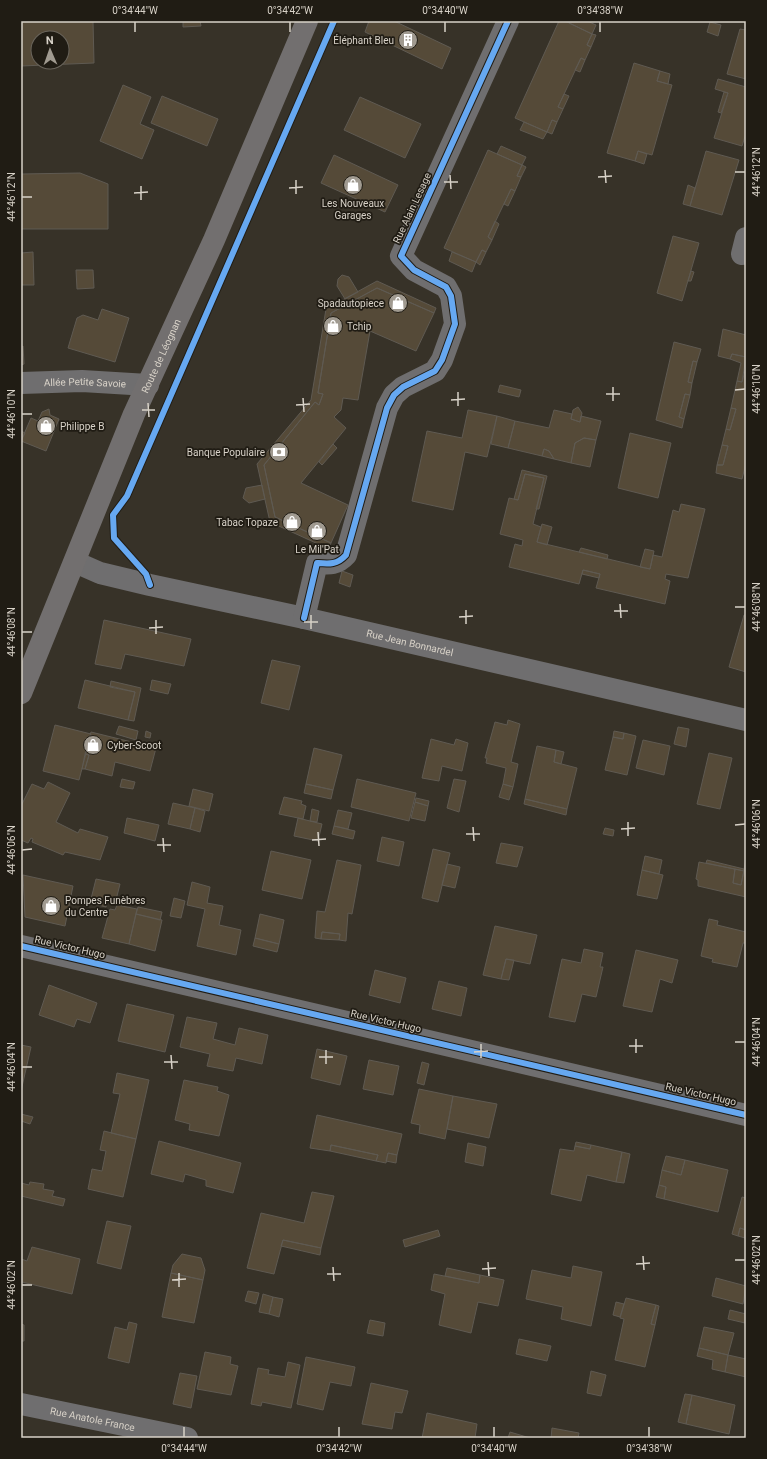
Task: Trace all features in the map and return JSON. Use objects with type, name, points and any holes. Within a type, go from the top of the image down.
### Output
[{"type":"main road","name":"Route de Léognan","points":[[21,693],[134,414],[214,240],[307,21]]},
{"type":"street","name":"Rue Alain Lesage","points":[[304,618],[317,563],[340,562],[346,555],[387,408],[394,395],[403,387],[435,371],[442,360],[452,336],[456,324],[451,296],[446,288],[414,270],[401,256],[508,21]]},
{"type":"street","name":"Allée Petite Savoie","points":[[21,383],[82,381],[148,385]]},
{"type":"street","name":"Rue Jean Bonnardel","points":[[74,562],[100,572],[150,585],[304,618],[746,720]]},
{"type":"street","name":"Rue Victor Hugo","points":[[21,946],[746,1115]]},
{"type":"street","name":"Rue Anatole France","points":[[21,1404],[187,1438]]},
{"type":"building","points":[[21,21],[93,21],[94,63],[70,64],[70,30],[30,30],[30,66],[21,66]]},
{"type":"building","points":[[183,21],[200,21],[201,26],[183,27]]},
{"type":"building","name":"Éléphant Bleu","points":[[369,21],[394,21],[451,48],[442,69],[365,32]]},
{"type":"building","points":[[559,21],[565,21],[592,34],[587,45],[591,47],[585,60],[581,58],[558,107],[563,109],[557,122],[552,120],[547,132],[515,118]]},
{"type":"building","points":[[570,21],[587,21],[596,25],[592,34],[569,23]]},
{"type":"building","points":[[710,22],[721,25],[718,36],[707,32]]},
{"type":"building","points":[[740,29],[746,30],[746,79],[727,74]]},
{"type":"building","points":[[592,34],[596,35],[591,47],[587,45]]},
{"type":"building","points":[[581,58],[585,60],[580,72],[575,70]]},
{"type":"building","points":[[634,63],[660,71],[657,81],[672,85],[652,155],[638,151],[635,161],[607,153]]},
{"type":"building","points":[[660,71],[670,74],[668,84],[657,81]]},
{"type":"building","points":[[718,79],[746,87],[746,133],[742,146],[714,138],[728,93],[715,89]]},
{"type":"building","points":[[123,85],[151,97],[140,124],[154,130],[142,159],[100,141]]},
{"type":"building","points":[[724,92],[728,93],[721,113],[718,112]]},
{"type":"building","points":[[564,94],[569,96],[563,109],[558,107]]},
{"type":"building","points":[[162,96],[218,119],[207,146],[151,123]]},
{"type":"building","points":[[360,97],[421,124],[405,158],[344,130]]},
{"type":"building","points":[[552,120],[557,122],[552,134],[547,132]]},
{"type":"building","points":[[524,122],[547,132],[543,139],[520,130]]},
{"type":"building","points":[[501,146],[526,157],[522,165],[497,154]]},
{"type":"building","points":[[488,150],[522,165],[517,176],[521,177],[515,191],[511,189],[488,237],[492,240],[486,252],[482,250],[476,262],[444,248]]},
{"type":"building","points":[[638,151],[647,154],[644,164],[635,161]]},
{"type":"building","points":[[706,151],[739,160],[722,215],[690,206]]},
{"type":"building","points":[[334,155],[398,185],[385,212],[321,183]]},
{"type":"building","points":[[522,165],[526,167],[521,177],[517,176]]},
{"type":"building","points":[[80,173],[108,184],[108,229],[21,229],[21,174]]},
{"type":"building","points":[[688,185],[695,188],[690,206],[683,204]]},
{"type":"building","points":[[511,189],[515,191],[508,206],[504,204]]},
{"type":"building","points":[[495,221],[499,224],[492,240],[488,237]]},
{"type":"building","points":[[673,236],[699,243],[682,301],[657,293]]},
{"type":"building","points":[[482,250],[486,252],[480,265],[476,262]]},
{"type":"building","points":[[33,252],[34,285],[21,285],[21,253]]},
{"type":"building","points":[[452,252],[476,262],[472,272],[449,261]]},
{"type":"building","points":[[76,270],[93,270],[94,288],[77,289]]},
{"type":"building","points":[[691,271],[694,272],[691,281],[688,281]]},
{"type":"building","points":[[342,275],[349,277],[358,292],[345,299],[337,286],[338,279]]},
{"type":"building","points":[[377,281],[436,308],[434,313],[377,288],[331,313],[318,393],[323,394],[319,405],[315,402],[264,465],[275,517],[331,543],[329,549],[270,522],[257,464],[311,400],[326,309]]},
{"type":"building","points":[[377,288],[434,313],[416,351],[370,331],[358,400],[343,398],[341,410],[334,417],[346,428],[301,483],[348,505],[331,543],[275,517],[264,465],[315,402],[319,405],[323,394],[318,393],[331,313]]},
{"type":"building","points":[[102,309],[129,318],[115,362],[68,348],[77,318],[83,315],[98,320]]},
{"type":"building","points":[[723,329],[746,335],[746,357],[732,354],[730,359],[718,356]]},
{"type":"building","points":[[674,342],[701,349],[697,362],[693,361],[688,382],[692,383],[690,395],[685,394],[679,417],[684,419],[682,428],[656,420]]},
{"type":"building","points":[[23,346],[24,364],[21,365],[21,347]]},
{"type":"building","points":[[732,354],[746,357],[742,382],[737,381],[741,363],[730,359]]},
{"type":"building","points":[[693,361],[697,362],[692,383],[688,382]]},
{"type":"building","points":[[746,367],[746,463],[742,479],[716,473],[717,465],[723,465],[728,446],[722,445],[726,429],[730,430],[736,409],[731,408],[737,381],[742,382]]},
{"type":"building","points":[[500,385],[521,390],[519,397],[498,392]]},
{"type":"building","points":[[685,394],[690,395],[684,419],[679,417]]},
{"type":"building","points":[[578,407],[582,413],[580,422],[571,419],[573,410]]},
{"type":"building","points":[[731,408],[736,409],[730,430],[726,429]]},
{"type":"building","points":[[49,409],[50,415],[59,419],[46,451],[21,441],[31,418],[38,421],[42,412]]},
{"type":"building","points":[[468,410],[497,416],[487,457],[465,452],[453,510],[412,501],[427,431],[462,438]]},
{"type":"building","points":[[554,410],[572,414],[571,419],[580,422],[581,416],[601,421],[596,440],[584,438],[575,443],[571,463],[554,459],[549,451],[544,449],[542,456],[508,448],[515,421],[549,428]]},
{"type":"building","points":[[497,416],[515,421],[508,448],[491,444]]},
{"type":"building","points":[[21,431],[25,433],[21,441]]},
{"type":"building","points":[[630,433],[671,443],[658,498],[618,488]]},
{"type":"building","points":[[584,438],[596,440],[590,467],[571,463],[575,443]]},
{"type":"building","points":[[333,444],[337,448],[322,465],[319,462]]},
{"type":"building","points":[[722,445],[728,446],[723,465],[717,465]]},
{"type":"building","points":[[544,449],[549,451],[554,459],[542,456]]},
{"type":"building","points":[[522,470],[547,476],[539,509],[536,509],[544,478],[525,474],[518,500],[514,499]]},
{"type":"building","points":[[525,474],[544,478],[533,524],[541,527],[537,542],[650,569],[653,555],[662,557],[673,510],[679,512],[681,504],[705,509],[688,578],[666,574],[665,579],[670,581],[665,604],[596,588],[600,574],[583,570],[579,584],[509,567],[515,544],[522,546],[523,540],[500,534],[509,498],[518,500]]},
{"type":"building","points":[[262,485],[265,499],[249,503],[243,498],[246,488]]},
{"type":"building","points":[[542,524],[552,527],[547,545],[537,542]]},
{"type":"building","points":[[581,548],[608,555],[607,559],[579,552]]},
{"type":"building","points":[[645,549],[654,551],[650,569],[640,567]]},
{"type":"building","points":[[583,570],[600,574],[599,578],[582,574]]},
{"type":"building","points":[[342,571],[353,575],[350,587],[339,583]]},
{"type":"building","points":[[744,615],[746,615],[746,672],[729,667]]},
{"type":"building","points":[[104,620],[191,639],[184,666],[125,654],[121,669],[95,664]]},
{"type":"building","points":[[272,660],[300,666],[289,710],[261,703]]},
{"type":"building","points":[[85,680],[135,692],[128,720],[78,708]]},
{"type":"building","points":[[152,680],[171,684],[168,694],[150,690]]},
{"type":"building","points":[[111,681],[141,688],[134,721],[128,720],[135,692],[110,687]]},
{"type":"building","points":[[508,720],[520,724],[511,762],[518,764],[513,787],[503,784],[506,768],[486,763],[487,758],[485,758],[495,722],[507,725]]},
{"type":"building","points":[[55,725],[91,734],[79,780],[43,771]]},
{"type":"building","points":[[119,726],[138,731],[136,740],[116,734]]},
{"type":"building","points":[[678,727],[689,729],[686,747],[674,744]]},
{"type":"building","points":[[146,731],[151,733],[150,738],[145,737]]},
{"type":"building","points":[[614,731],[624,733],[623,739],[613,737]]},
{"type":"building","points":[[91,732],[156,748],[150,771],[115,762],[112,776],[85,769],[89,755],[85,754]]},
{"type":"building","points":[[624,733],[636,736],[627,775],[605,770],[613,737],[623,739]]},
{"type":"building","points":[[431,739],[454,745],[456,739],[468,743],[462,771],[442,766],[439,781],[422,778]]},
{"type":"building","points":[[643,740],[670,746],[664,775],[636,768]]},
{"type":"building","points":[[537,746],[556,750],[554,762],[577,768],[567,809],[525,799]]},
{"type":"building","points":[[314,748],[342,755],[333,790],[306,784]]},
{"type":"building","points":[[556,750],[564,752],[561,764],[554,762]]},
{"type":"building","points":[[709,753],[732,758],[720,809],[697,804]]},
{"type":"building","points":[[85,754],[89,755],[85,769],[82,769]]},
{"type":"building","points":[[122,779],[135,782],[133,789],[120,787]]},
{"type":"building","points":[[357,779],[416,793],[409,821],[351,807]]},
{"type":"building","points":[[454,779],[466,781],[459,812],[447,808]]},
{"type":"building","points":[[48,782],[70,793],[56,822],[78,833],[80,829],[108,837],[100,860],[65,852],[63,855],[32,842],[33,839],[31,838],[28,843],[21,840],[21,806],[32,784],[44,789]]},
{"type":"building","points":[[306,784],[333,790],[331,799],[304,793]]},
{"type":"building","points":[[503,784],[513,787],[509,800],[499,797]]},
{"type":"building","points":[[193,789],[213,794],[209,811],[189,806]]},
{"type":"building","points":[[284,797],[302,801],[301,804],[306,806],[303,819],[279,814]]},
{"type":"building","points":[[416,798],[429,801],[428,806],[415,802]]},
{"type":"building","points":[[525,799],[567,809],[566,815],[524,804]]},
{"type":"building","points":[[415,802],[428,806],[425,821],[411,818]]},
{"type":"building","points":[[173,803],[195,808],[190,829],[168,824]]},
{"type":"building","points":[[195,808],[205,811],[200,832],[190,829]]},
{"type":"building","points":[[312,809],[319,811],[317,822],[310,821]]},
{"type":"building","points":[[338,810],[352,813],[348,829],[334,826]]},
{"type":"building","points":[[127,818],[159,825],[155,841],[124,833]]},
{"type":"building","points":[[298,818],[322,824],[318,841],[294,836]]},
{"type":"building","points":[[334,826],[355,831],[353,839],[332,834]]},
{"type":"building","points":[[605,828],[614,830],[613,836],[603,834]]},
{"type":"building","points":[[382,837],[404,842],[399,866],[377,861]]},
{"type":"building","points":[[501,843],[523,847],[517,867],[496,863]]},
{"type":"building","points":[[433,849],[450,853],[438,902],[422,898]]},
{"type":"building","points":[[271,851],[311,860],[302,899],[262,890]]},
{"type":"building","points":[[645,856],[662,860],[659,874],[642,870]]},
{"type":"building","points":[[746,859],[746,897],[698,886],[698,880],[696,879],[699,862],[735,869],[733,883],[741,885]]},
{"type":"building","points":[[337,860],[361,865],[352,914],[348,913],[346,941],[339,940],[340,934],[322,932],[321,939],[315,938],[317,911],[325,912]]},
{"type":"building","points":[[707,860],[744,869],[744,871],[706,863]]},
{"type":"building","points":[[447,864],[460,867],[455,888],[442,885]]},
{"type":"building","points":[[735,869],[744,871],[741,885],[733,883]]},
{"type":"building","points":[[642,870],[663,875],[657,899],[637,895]]},
{"type":"building","points":[[23,875],[73,886],[65,926],[25,917]]},
{"type":"building","points":[[96,879],[120,884],[116,900],[108,897],[106,907],[90,903]]},
{"type":"building","points":[[192,882],[210,887],[207,903],[223,906],[219,925],[241,930],[236,955],[197,946],[205,909],[187,905]]},
{"type":"building","points":[[174,898],[185,901],[181,918],[170,916]]},
{"type":"building","points":[[117,905],[137,909],[129,944],[102,938],[110,909],[115,910]]},
{"type":"building","points":[[138,907],[162,912],[160,920],[136,914]]},
{"type":"building","points":[[136,914],[162,920],[155,951],[129,944]]},
{"type":"building","points":[[260,914],[284,920],[279,944],[255,938]]},
{"type":"building","points":[[709,919],[718,921],[717,925],[746,932],[746,943],[743,943],[737,967],[712,962],[713,959],[701,956]]},
{"type":"building","points":[[495,926],[537,935],[530,964],[506,959],[501,979],[483,975]]},
{"type":"building","points":[[322,932],[340,934],[339,940],[321,939]]},
{"type":"building","points":[[255,938],[279,944],[277,952],[253,946]]},
{"type":"building","points":[[584,949],[603,953],[600,967],[603,967],[596,997],[582,994],[575,1022],[549,1017],[562,959],[581,963]]},
{"type":"building","points":[[636,950],[678,960],[672,983],[660,979],[652,1012],[623,1006]]},
{"type":"building","points":[[506,959],[514,960],[509,980],[501,979]]},
{"type":"building","points":[[375,970],[406,978],[400,1003],[369,995]]},
{"type":"building","points":[[439,981],[467,988],[461,1016],[432,1009]]},
{"type":"building","points":[[49,985],[97,1003],[90,1023],[77,1019],[74,1027],[39,1015]]},
{"type":"building","points":[[127,1004],[174,1015],[165,1052],[118,1041]]},
{"type":"building","points":[[187,1017],[217,1023],[213,1039],[235,1045],[239,1028],[268,1035],[262,1064],[236,1058],[233,1071],[207,1066],[210,1054],[180,1047]]},
{"type":"building","points":[[21,1045],[31,1047],[21,1091]]},
{"type":"building","points":[[317,1049],[347,1056],[340,1085],[311,1078]]},
{"type":"building","points":[[369,1060],[399,1066],[393,1095],[363,1089]]},
{"type":"building","points":[[422,1062],[429,1064],[424,1085],[417,1083]]},
{"type":"building","points":[[117,1073],[149,1080],[136,1139],[111,1133],[120,1094],[113,1093]]},
{"type":"building","points":[[184,1080],[218,1087],[217,1091],[229,1095],[219,1136],[189,1130],[190,1124],[175,1120]]},
{"type":"building","points":[[419,1089],[453,1096],[445,1139],[419,1133],[420,1125],[411,1123]]},
{"type":"building","points":[[453,1096],[497,1104],[489,1138],[447,1129]]},
{"type":"building","points":[[21,1114],[33,1117],[30,1124],[21,1121]]},
{"type":"building","points":[[317,1115],[402,1134],[397,1155],[388,1153],[386,1163],[376,1161],[378,1155],[331,1145],[330,1151],[310,1148]]},
{"type":"building","points":[[104,1131],[136,1139],[123,1197],[88,1189],[92,1169],[102,1171],[106,1151],[100,1150]]},
{"type":"building","points":[[159,1141],[241,1163],[233,1193],[206,1186],[206,1180],[185,1174],[183,1182],[151,1174]]},
{"type":"building","points":[[576,1142],[591,1145],[590,1149],[575,1146]]},
{"type":"building","points":[[468,1143],[486,1147],[483,1166],[465,1162]]},
{"type":"building","points":[[331,1145],[378,1155],[376,1161],[330,1151]]},
{"type":"building","points":[[591,1145],[622,1152],[616,1182],[587,1175],[581,1201],[551,1194],[560,1149],[574,1151],[575,1146],[590,1149]]},
{"type":"building","points":[[622,1152],[630,1154],[624,1183],[616,1182]]},
{"type":"building","points":[[388,1153],[397,1155],[396,1163],[386,1161]]},
{"type":"building","points":[[666,1156],[685,1160],[681,1175],[662,1170]]},
{"type":"building","points":[[685,1160],[728,1170],[718,1212],[664,1199],[666,1187],[659,1185],[662,1170],[681,1175]]},
{"type":"building","points":[[30,1182],[44,1184],[43,1189],[54,1191],[52,1196],[65,1199],[63,1206],[21,1196],[21,1183],[29,1185]]},
{"type":"building","points":[[659,1185],[666,1187],[664,1199],[656,1197]]},
{"type":"building","points":[[312,1192],[334,1196],[321,1248],[283,1240],[274,1274],[247,1268],[261,1213],[304,1223]]},
{"type":"building","points":[[742,1197],[746,1198],[746,1230],[740,1228],[738,1236],[732,1234]]},
{"type":"building","points":[[107,1221],[131,1226],[121,1269],[97,1263]]},
{"type":"building","points":[[740,1228],[746,1230],[745,1238],[738,1236]]},
{"type":"building","points":[[438,1230],[440,1236],[405,1247],[403,1240]]},
{"type":"building","points":[[283,1240],[321,1248],[320,1255],[281,1246]]},
{"type":"building","points":[[32,1247],[80,1259],[72,1294],[22,1282],[21,1259],[27,1261]]},
{"type":"building","points":[[182,1254],[201,1258],[205,1270],[203,1280],[171,1273],[173,1265]]},
{"type":"building","points":[[573,1266],[602,1272],[591,1326],[561,1319],[563,1307],[526,1299],[532,1270],[571,1278]]},
{"type":"building","points":[[447,1268],[480,1275],[479,1283],[445,1276]]},
{"type":"building","points":[[171,1273],[203,1280],[194,1323],[162,1317]]},
{"type":"building","points":[[434,1274],[479,1283],[480,1275],[504,1280],[498,1306],[478,1302],[471,1333],[439,1325],[445,1294],[431,1290]]},
{"type":"building","points":[[716,1278],[746,1286],[743,1304],[712,1296]]},
{"type":"building","points":[[248,1291],[259,1293],[256,1304],[245,1301]]},
{"type":"building","points":[[263,1294],[273,1297],[269,1314],[259,1312]]},
{"type":"building","points":[[273,1297],[283,1299],[279,1317],[269,1314]]},
{"type":"building","points":[[626,1298],[656,1305],[651,1324],[655,1325],[645,1367],[615,1360],[624,1319],[620,1318]]},
{"type":"building","points":[[616,1302],[624,1304],[620,1317],[613,1315]]},
{"type":"building","points":[[656,1305],[659,1306],[655,1325],[651,1324]]},
{"type":"building","points":[[730,1310],[746,1314],[745,1323],[728,1319]]},
{"type":"building","points":[[370,1320],[385,1323],[383,1336],[367,1333]]},
{"type":"building","points":[[129,1322],[137,1324],[129,1363],[108,1358],[115,1327],[127,1330]]},
{"type":"building","points":[[21,1324],[24,1325],[24,1341],[21,1341]]},
{"type":"building","points":[[704,1327],[734,1333],[728,1355],[699,1348]]},
{"type":"building","points":[[519,1339],[551,1346],[547,1361],[516,1354]]},
{"type":"building","points":[[699,1348],[728,1355],[725,1372],[712,1369],[713,1360],[697,1356]]},
{"type":"building","points":[[205,1352],[231,1357],[230,1364],[238,1366],[231,1395],[197,1389]]},
{"type":"building","points":[[728,1355],[746,1359],[746,1377],[725,1372]]},
{"type":"building","points":[[306,1357],[355,1367],[351,1386],[330,1382],[323,1410],[297,1404]]},
{"type":"building","points":[[288,1362],[300,1365],[291,1408],[262,1402],[261,1406],[251,1404],[258,1368],[269,1370],[268,1374],[285,1377]]},
{"type":"building","points":[[591,1371],[606,1375],[601,1396],[587,1393]]},
{"type":"building","points":[[180,1373],[197,1376],[191,1408],[173,1404]]},
{"type":"building","points":[[371,1383],[408,1391],[402,1413],[395,1412],[392,1429],[362,1424]]},
{"type":"building","points":[[685,1394],[692,1395],[686,1424],[678,1422]]},
{"type":"building","points":[[692,1395],[735,1405],[729,1434],[686,1424]]},
{"type":"building","points":[[427,1413],[477,1424],[475,1438],[422,1438]]},
{"type":"building","points":[[552,1428],[579,1433],[578,1438],[551,1438]]},
{"type":"building","points":[[510,1432],[530,1438],[508,1438]]},
{"type":"cycle path","points":[[150,585],[146,574],[114,538],[113,515],[127,496],[334,21]]},
{"type":"cycle path","points":[[304,618],[317,563],[329,564],[339,561],[346,555],[387,408],[394,395],[403,387],[435,371],[442,360],[455,324],[451,296],[446,287],[414,270],[401,256],[508,21]]},
{"type":"cycle path","points":[[21,946],[746,1115]]},
{"type":"place","name":"Éléphant Bleu","points":[[408,40]]},
{"type":"place","name":"Les Nouveaux Garages","points":[[353,185]]},
{"type":"place","name":"Spadautopiece","points":[[398,303]]},
{"type":"place","name":"Tchip","points":[[333,326]]},
{"type":"place","name":"Philippe B","points":[[46,426]]},
{"type":"place","name":"Banque Populaire","points":[[279,452]]},
{"type":"place","name":"Tabac Topaze","points":[[292,522]]},
{"type":"place","name":"Le Mil'Pat","points":[[317,531]]},
{"type":"place","name":"Cyber-Scoot","points":[[93,745]]},
{"type":"place","name":"Pompes Funèbres du Centre","points":[[51,906]]}]
